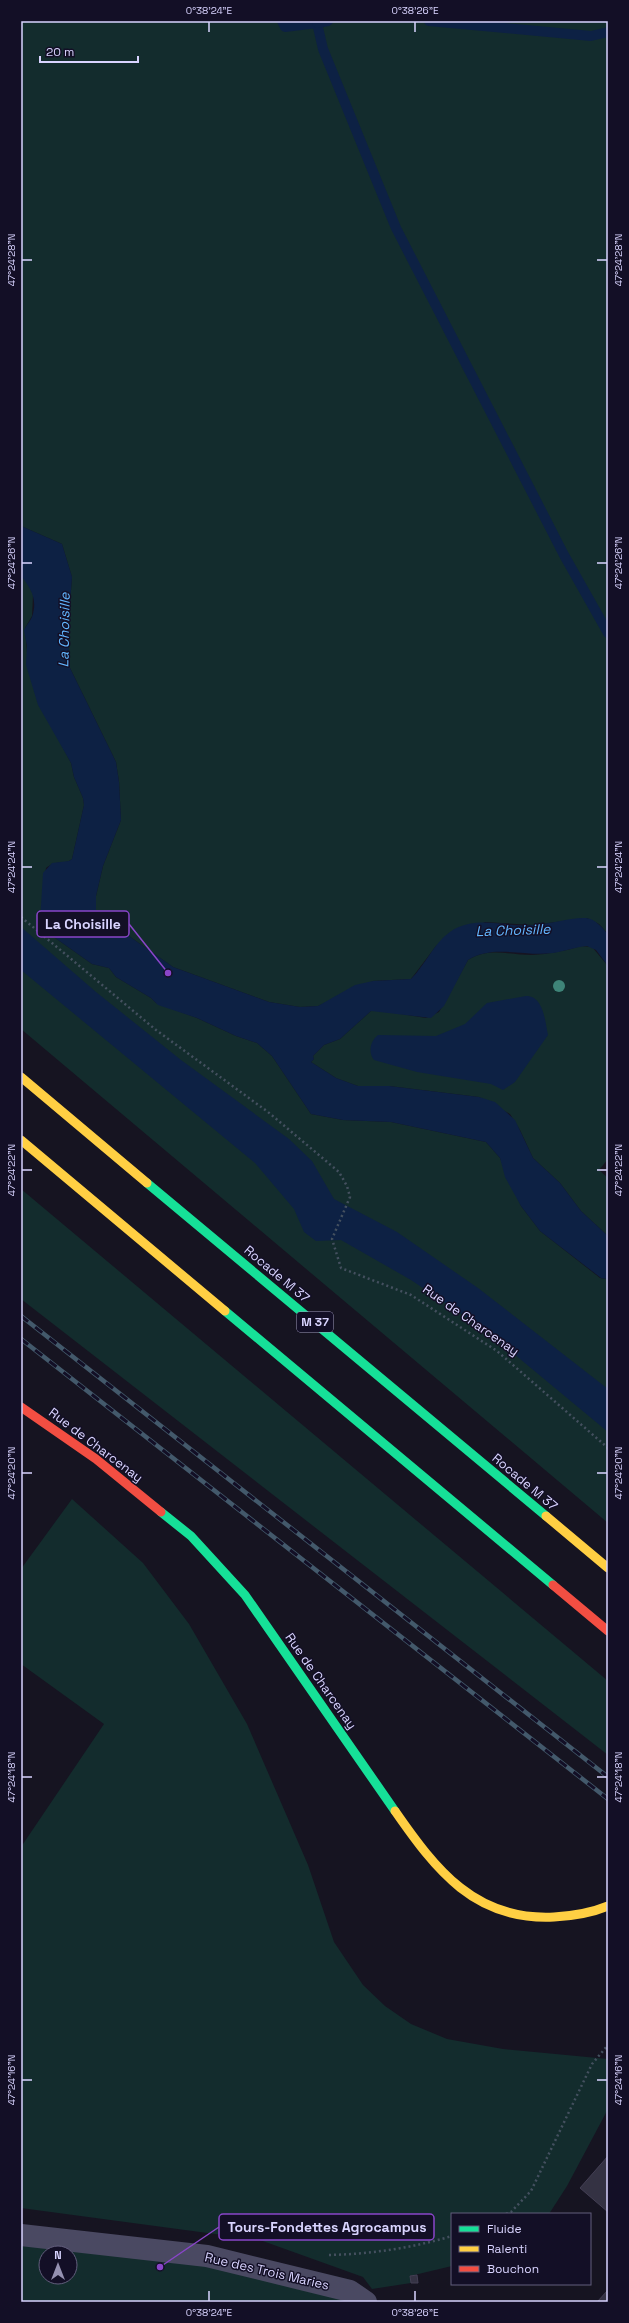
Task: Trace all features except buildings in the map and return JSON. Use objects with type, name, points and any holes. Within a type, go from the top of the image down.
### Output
[{"type":"main road","name":"Rocade M 37","points":[[21,1076],[608,1568]]},
{"type":"main road","points":[[21,1140],[608,1631]]},
{"type":"main road","name":"Rue de Charcenay","points":[[21,1408],[96,1459],[191,1536],[216,1562],[245,1595],[281,1645],[425,1854],[443,1875],[457,1887],[481,1903],[499,1910],[522,1916],[548,1918],[577,1915],[608,1906]]},
{"type":"street","name":"Rue des Trois Maries","points":[[21,2235],[207,2256],[350,2291],[366,2302]]},
{"type":"path","name":"Rue de Charcenay","points":[[21,917],[156,1030],[268,1112],[334,1167],[347,1186],[350,1197],[332,1239],[341,1268],[412,1295],[498,1351],[608,1448]]},
{"type":"path","points":[[508,2213],[531,2191],[592,2064],[608,2045]]},
{"type":"path","points":[[321,2255],[351,2254],[418,2246],[451,2236]]},
{"type":"green space","points":[[21,21],[608,21],[608,934],[599,924],[587,918],[533,925],[485,922],[436,946],[411,979],[373,981],[318,1006],[300,1007],[269,1002],[173,967],[96,913],[96,896],[103,866],[121,820],[119,782],[116,762],[70,668],[68,630],[72,577],[62,544],[21,526]]},
{"type":"green space","points":[[21,576],[29,584],[33,595],[32,616],[25,628],[27,652],[46,716],[71,763],[74,777],[83,798],[84,805],[72,859],[67,862],[50,865],[46,868],[40,922],[44,930],[92,964],[109,968],[116,977],[151,998],[156,1003],[197,1018],[236,1036],[257,1043],[272,1056],[311,1114],[343,1120],[391,1122],[486,1142],[500,1158],[521,1206],[540,1231],[600,1278],[608,1279],[608,1523],[21,1029]]},
{"type":"green space","points":[[581,946],[592,947],[608,966],[608,1159],[599,1170],[608,1178],[608,1236],[581,1211],[560,1183],[533,1158],[520,1130],[510,1114],[479,1097],[389,1086],[358,1086],[336,1078],[311,1062],[314,1059],[313,1056],[324,1045],[340,1039],[371,1011],[376,1010],[426,1018],[439,1012],[468,960],[476,956],[491,953],[538,955]]},
{"type":"green space","points":[[21,1189],[608,1681],[608,1755],[21,1299]]},
{"type":"green space","points":[[72,1499],[143,1563],[189,1624],[247,1724],[308,1865],[334,1942],[363,1985],[385,2006],[411,2024],[447,2039],[503,2049],[608,2059],[608,2109],[567,2186],[550,2213],[451,2213],[451,2266],[410,2276],[411,2283],[372,2289],[363,2277],[260,2240],[21,2208],[21,1847],[104,1724],[21,1664],[21,1569]]},
{"type":"green space","points":[[21,2235],[207,2256],[366,2302],[21,2302]]},
{"type":"water","points":[[21,526],[62,544],[72,577],[68,630],[70,668],[116,762],[119,782],[121,820],[103,866],[96,896],[96,913],[173,967],[269,1002],[300,1007],[318,1006],[355,985],[373,981],[411,979],[444,937],[460,927],[470,924],[491,923],[534,925],[586,918],[596,922],[608,934],[608,966],[596,950],[587,946],[542,954],[498,952],[478,955],[468,960],[444,1006],[431,1018],[371,1011],[340,1039],[324,1045],[313,1056],[314,1059],[311,1062],[336,1078],[358,1086],[389,1086],[479,1097],[495,1102],[515,1120],[533,1158],[560,1183],[581,1211],[608,1236],[608,1279],[601,1278],[540,1231],[521,1206],[505,1177],[500,1158],[486,1142],[391,1122],[343,1120],[311,1114],[272,1056],[257,1043],[236,1036],[197,1018],[158,1005],[151,998],[116,977],[109,968],[92,964],[44,930],[40,922],[43,873],[52,863],[69,861],[72,859],[84,805],[83,798],[74,777],[71,763],[38,705],[26,665],[27,646],[24,630],[34,611],[34,600],[28,585],[21,576]]},
{"type":"water","points":[[21,927],[96,992],[181,1060],[289,1139],[312,1161],[334,1199],[397,1232],[478,1288],[608,1389],[608,1432],[484,1329],[411,1280],[341,1240],[316,1241],[304,1232],[294,1209],[255,1163],[21,970]]},
{"type":"water","points":[[526,996],[537,1000],[540,1005],[543,1011],[548,1035],[515,1082],[503,1090],[491,1084],[417,1072],[374,1060],[372,1057],[371,1047],[373,1040],[378,1035],[436,1036],[465,1024],[487,1003]]},
{"type":"waterway","points":[[282,21],[285,27],[317,23],[323,49],[396,228],[564,555],[608,633]]},
{"type":"waterway","points":[[317,23],[328,21]]},
{"type":"waterway","points":[[429,21],[591,36],[608,32]]},
{"type":"railway","points":[[21,1316],[608,1777]]},
{"type":"railway","points":[[21,1339],[608,1799]]},
{"type":"traffic: fast","points":[[147,1183],[546,1516]]},
{"type":"traffic: fast","points":[[225,1311],[553,1585]]},
{"type":"traffic: fast","points":[[161,1512],[191,1536],[245,1595],[395,1811]]},
{"type":"traffic: slow","points":[[21,1077],[147,1183]]},
{"type":"traffic: slow","points":[[21,1140],[225,1311]]},
{"type":"traffic: slow","points":[[546,1516],[608,1568]]},
{"type":"traffic: slow","points":[[395,1811],[410,1833],[442,1872],[460,1888],[480,1901],[502,1910],[526,1916],[568,1916],[608,1906]]},
{"type":"traffic: jam","points":[[21,1407],[96,1459],[161,1512]]},
{"type":"traffic: jam","points":[[553,1585],[608,1631]]},
{"type":"place","name":"La Choisille","points":[[168,973]]},
{"type":"place","name":"Tours-Fondettes Agrocampus","points":[[160,2267]]}]
